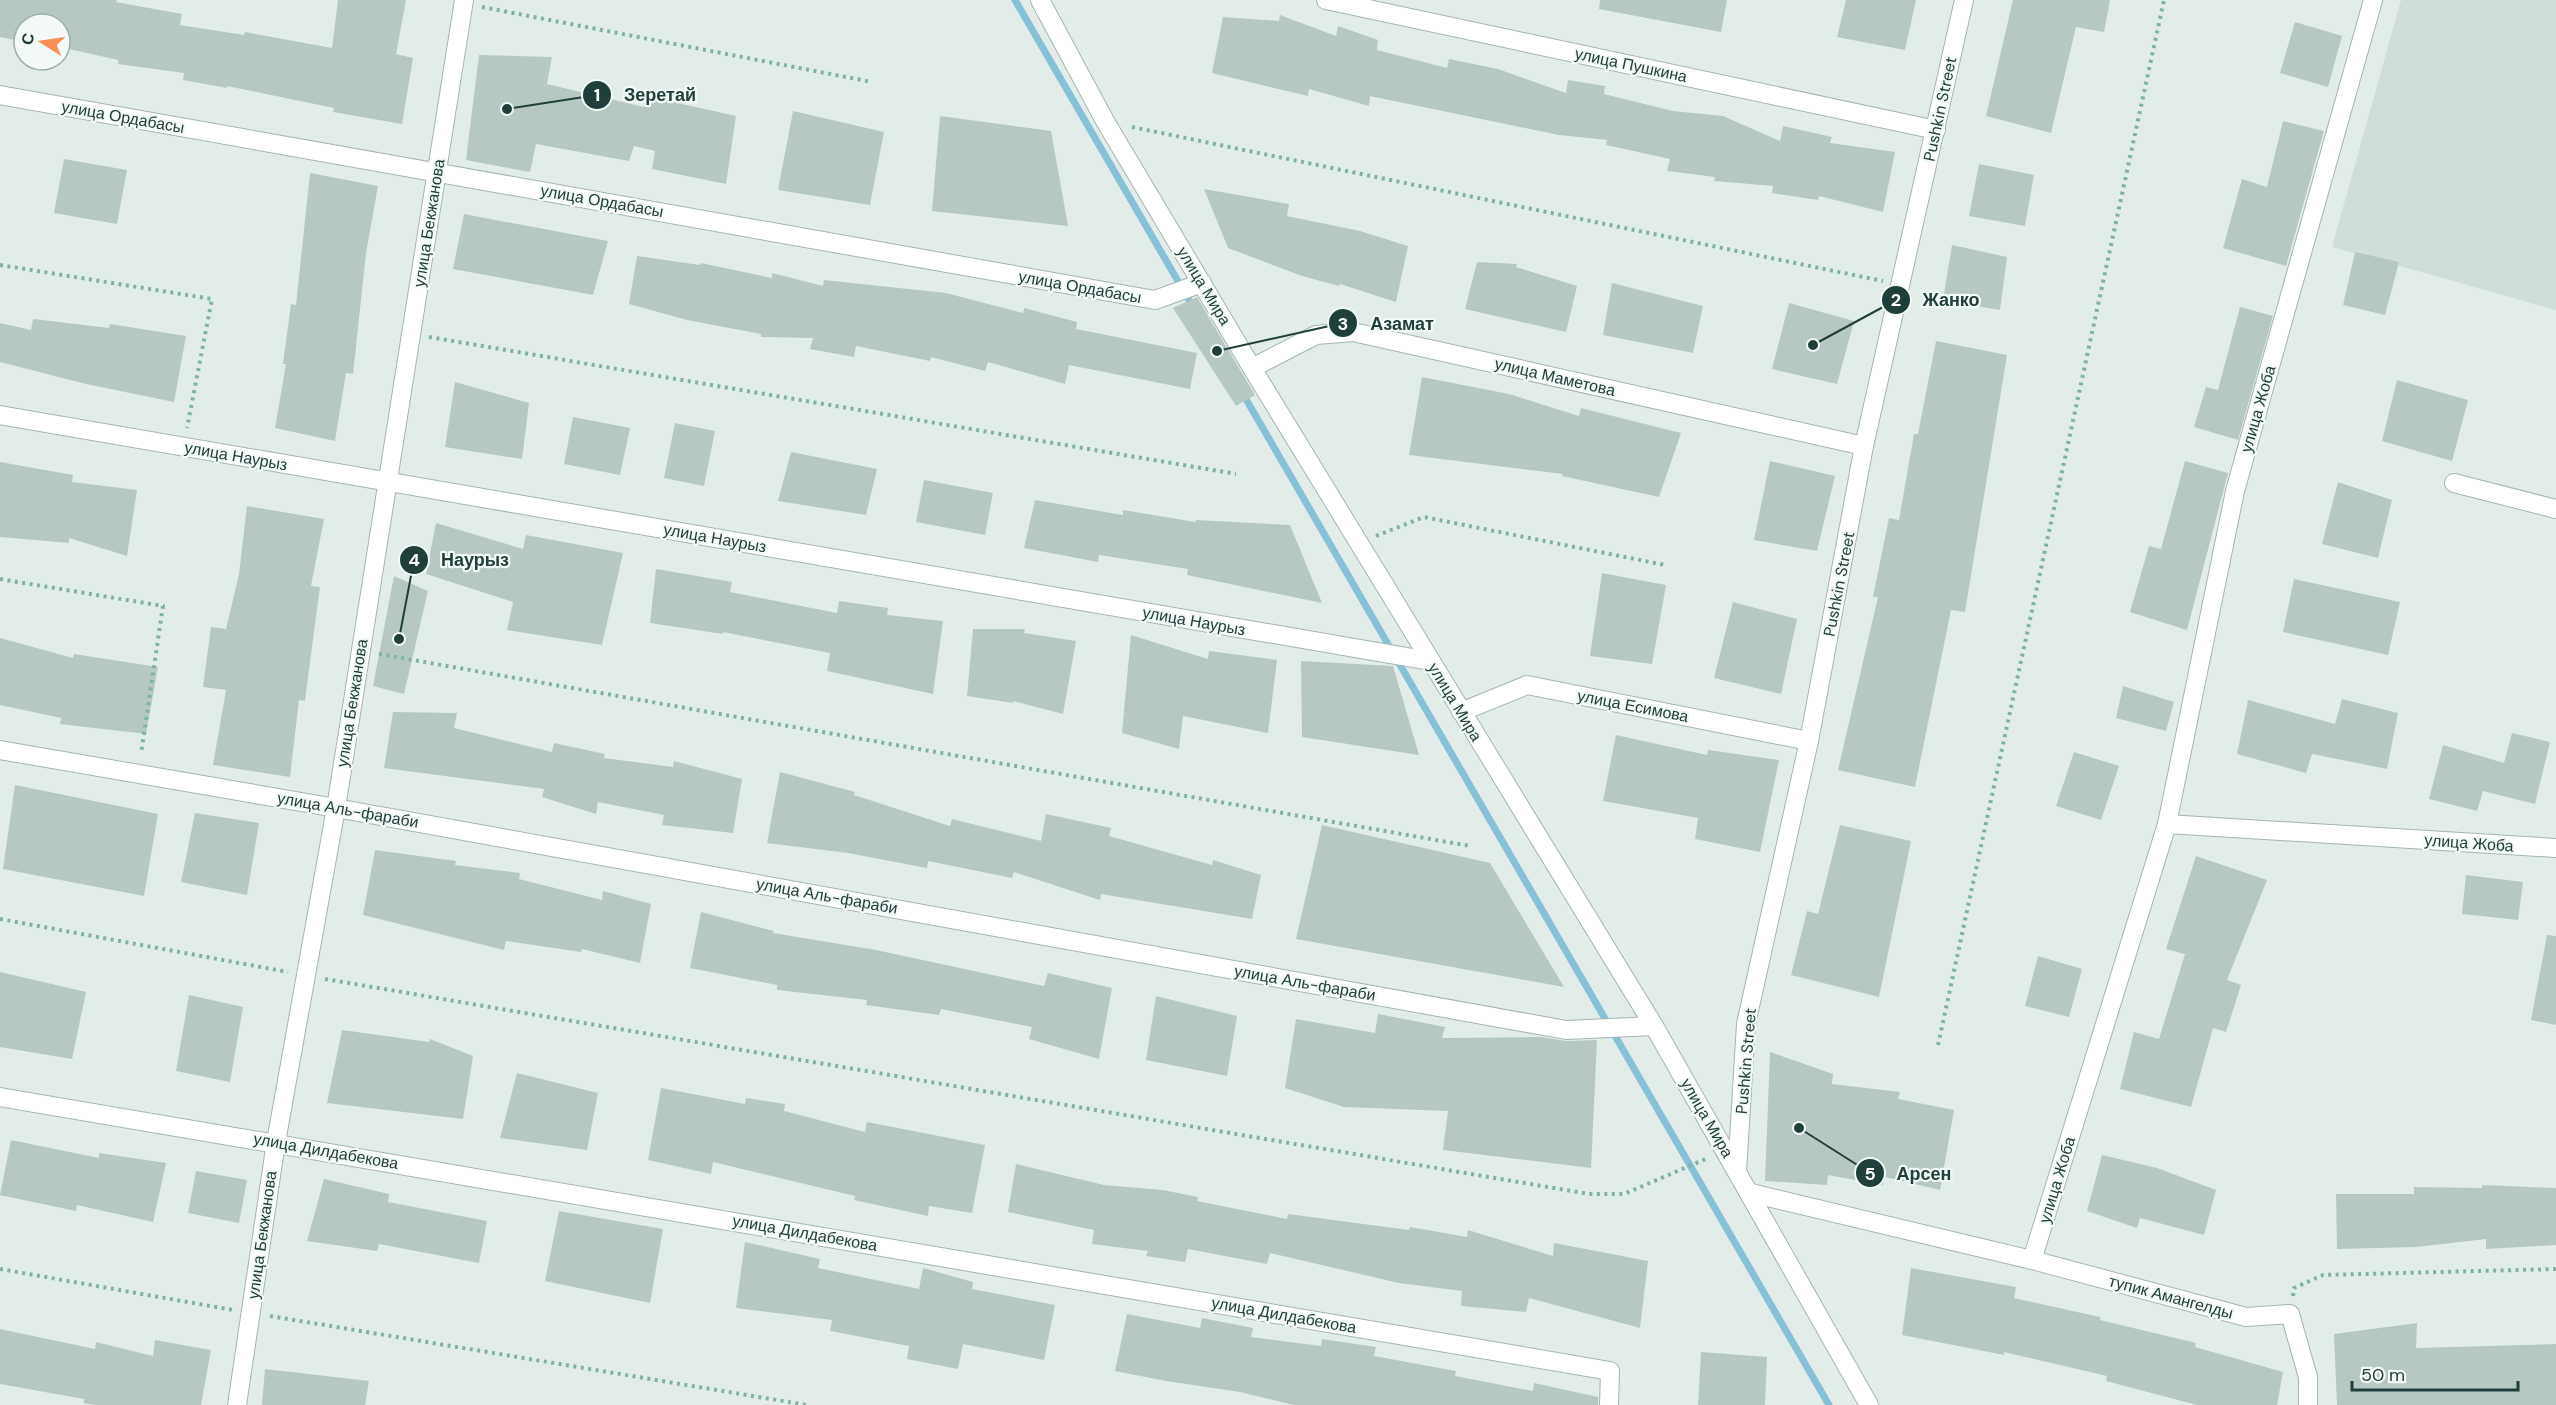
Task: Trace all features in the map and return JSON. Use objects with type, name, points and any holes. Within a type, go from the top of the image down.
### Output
[{"type":"street","name":"улица Пушкина","points":[[1326,0],[1936,130]]},
{"type":"street","name":"Pushkin Street","points":[[1737,1172],[1746,1024],[1809,741],[1864,446],[1964,0]]},
{"type":"street","name":"улица Жоба","points":[[2032,1260],[2167,824],[2235,491],[2373,0]]},
{"type":"street","name":"улица Бекжанова","points":[[237,1405],[276,1142],[336,808],[464,2]]},
{"type":"street","name":"улица Мира","points":[[1045,2],[1105,121],[1252,368],[1654,1026],[1751,1193],[1869,1405]]},
{"type":"street","name":"улица Ордабасы","points":[[0,95],[1155,300],[1202,283]]},
{"type":"street","name":"улица Маметова","points":[[1252,368],[1316,334],[1353,332],[1864,446]]},
{"type":"street","name":"улица Наурыз","points":[[0,415],[1430,661]]},
{"type":"street","points":[[2454,483],[2556,509]]},
{"type":"street","name":"улица Есимова","points":[[1461,712],[1527,685],[1809,741]]},
{"type":"street","name":"улица Аль-фараби","points":[[0,750],[336,808],[1566,1030],[1654,1026]]},
{"type":"street","name":"улица Жоба","points":[[2167,824],[2556,848]]},
{"type":"street","name":"улица Дилдабекова","points":[[0,1097],[276,1142],[1610,1371],[1608,1405]]},
{"type":"street","points":[[1751,1193],[2032,1260]]},
{"type":"street","name":"тупик Амангелды","points":[[2032,1260],[2246,1317],[2290,1314]]},
{"type":"street","points":[[2290,1314],[2308,1377],[2308,1405]]},
{"type":"path","points":[[1938,1046],[2164,0]]},
{"type":"path","points":[[464,2],[872,82]]},
{"type":"path","points":[[1105,121],[1901,284]]},
{"type":"path","points":[[0,265],[212,299],[183,447]]},
{"type":"path","points":[[411,334],[1236,474]]},
{"type":"path","points":[[1359,543],[1424,517],[1665,565]]},
{"type":"path","points":[[0,579],[163,606],[138,774]]},
{"type":"path","points":[[360,651],[1470,846]]},
{"type":"path","points":[[0,919],[306,976],[1589,1194],[1624,1194],[1725,1150]]},
{"type":"path","points":[[0,1269],[807,1405]]},
{"type":"path","points":[[2290,1314],[2294,1288],[2323,1275],[2556,1269]]},
{"type":"shaded area","points":[[2401,0],[2556,0],[2556,310],[2332,247]]},
{"type":"building","points":[[0,0],[117,0],[116,2],[182,14],[180,25],[244,35],[245,32],[332,48],[338,0],[406,0],[396,54],[413,58],[402,124],[333,112],[334,108],[227,86],[227,88],[183,80],[184,73],[118,64],[118,60],[72,50],[72,12],[12,12],[12,40],[0,37]]},
{"type":"building","points":[[1600,0],[1727,0],[1721,32],[1599,9]]},
{"type":"building","points":[[1846,0],[1916,0],[1905,50],[1837,37]]},
{"type":"building","points":[[2013,0],[2110,0],[2104,32],[2076,27],[2051,133],[1986,116]]},
{"type":"building","points":[[1280,15],[1336,36],[1338,26],[1378,40],[1377,50],[1447,68],[1449,59],[1498,69],[1566,93],[1568,80],[1605,86],[1604,94],[1673,111],[1723,116],[1780,141],[1783,126],[1832,137],[1830,143],[1895,152],[1883,212],[1819,196],[1818,200],[1772,193],[1773,186],[1714,181],[1715,177],[1667,171],[1670,159],[1606,145],[1607,140],[1559,135],[1370,96],[1369,106],[1309,89],[1308,96],[1212,73],[1223,17],[1279,21]]},
{"type":"building","points":[[2295,22],[2342,36],[2328,87],[2280,73]]},
{"type":"building","points":[[479,55],[552,57],[547,84],[644,107],[646,96],[736,116],[726,184],[652,169],[655,151],[634,146],[629,161],[536,144],[530,172],[466,160]]},
{"type":"building","points":[[793,111],[884,132],[870,205],[778,190]]},
{"type":"building","points":[[940,116],[1051,131],[1068,226],[932,211]]},
{"type":"building","points":[[2283,121],[2324,131],[2286,266],[2223,248],[2242,179],[2267,187]]},
{"type":"building","points":[[64,159],[127,170],[117,224],[54,213]]},
{"type":"building","points":[[1979,164],[2034,175],[2025,226],[1969,216]]},
{"type":"building","points":[[310,173],[378,186],[366,253],[353,374],[346,373],[335,441],[275,428],[286,364],[283,364],[291,304],[296,305]]},
{"type":"building","points":[[1204,189],[1289,204],[1287,216],[1360,231],[1408,246],[1396,302],[1340,284],[1339,286],[1302,276],[1228,248]]},
{"type":"building","points":[[464,214],[608,241],[593,295],[453,269]]},
{"type":"building","points":[[1952,245],[2007,257],[2000,310],[1943,300]]},
{"type":"building","points":[[2355,252],[2399,262],[2385,315],[2343,305]]},
{"type":"building","points":[[637,256],[700,265],[701,263],[772,278],[772,273],[823,286],[824,280],[946,293],[1023,313],[1024,308],[1077,322],[1076,329],[1197,353],[1190,389],[1069,365],[1065,384],[988,362],[985,371],[931,357],[930,361],[856,346],[854,357],[810,349],[813,338],[761,337],[761,334],[687,320],[629,304]]},
{"type":"building","points":[[1477,262],[1517,264],[1516,267],[1577,286],[1566,332],[1465,309]]},
{"type":"building","points":[[1612,283],[1703,306],[1693,353],[1603,335]]},
{"type":"building","points":[[1197,297],[1255,395],[1236,406],[1173,308]]},
{"type":"building","points":[[1789,303],[1854,321],[1837,384],[1772,369]]},
{"type":"building","points":[[2240,307],[2273,316],[2238,440],[2194,427],[2206,387],[2218,390]]},
{"type":"building","points":[[33,319],[109,328],[110,324],[186,336],[174,402],[86,384],[0,362],[0,323],[31,330]]},
{"type":"building","points":[[1936,341],[2007,355],[1965,612],[1951,610],[1915,787],[1838,770],[1878,597],[1873,597],[1889,518],[1899,520],[1914,434],[1918,434]]},
{"type":"building","points":[[1422,377],[1509,394],[1579,416],[1581,408],[1681,433],[1659,497],[1562,476],[1563,474],[1409,455]]},
{"type":"building","points":[[2397,380],[2468,400],[2452,461],[2382,441]]},
{"type":"building","points":[[455,382],[529,403],[522,459],[445,447]]},
{"type":"building","points":[[573,417],[630,428],[620,475],[564,464]]},
{"type":"building","points":[[675,423],[715,431],[704,486],[664,478]]},
{"type":"building","points":[[791,452],[877,469],[866,515],[778,501]]},
{"type":"building","points":[[1770,461],[1835,476],[1817,551],[1754,540]]},
{"type":"building","points":[[2185,461],[2228,473],[2187,630],[2130,612],[2149,546],[2161,549]]},
{"type":"building","points":[[0,462],[73,475],[72,482],[137,490],[127,556],[69,538],[69,543],[0,537]]},
{"type":"building","points":[[924,480],[993,493],[985,535],[916,522]]},
{"type":"building","points":[[2338,482],[2392,500],[2378,558],[2322,544]]},
{"type":"building","points":[[1035,500],[1123,515],[1123,510],[1195,522],[1196,520],[1290,525],[1322,603],[1187,575],[1188,569],[1099,555],[1098,562],[1024,548]]},
{"type":"building","points":[[247,506],[324,519],[311,586],[320,587],[305,701],[299,700],[290,777],[213,765],[226,690],[203,687],[211,627],[226,629],[239,574]]},
{"type":"building","points":[[436,523],[523,549],[526,535],[623,553],[602,645],[507,630],[513,602],[426,574]]},
{"type":"building","points":[[656,569],[732,582],[730,592],[837,613],[839,601],[888,608],[887,615],[943,621],[933,694],[827,671],[830,653],[723,632],[723,634],[650,623]]},
{"type":"building","points":[[1602,573],[1666,585],[1652,664],[1590,656]]},
{"type":"building","points":[[394,576],[428,591],[404,694],[373,686]]},
{"type":"building","points":[[2294,579],[2400,602],[2388,655],[2283,632]]},
{"type":"building","points":[[1733,602],[1797,619],[1781,694],[1714,678]]},
{"type":"building","points":[[973,629],[1025,629],[1024,633],[1076,641],[1063,714],[1013,701],[1013,703],[967,696]]},
{"type":"building","points":[[1131,635],[1208,659],[1209,651],[1277,660],[1268,733],[1183,716],[1179,749],[1122,733]]},
{"type":"building","points":[[0,638],[73,658],[74,654],[158,667],[146,734],[60,724],[61,718],[0,705]]},
{"type":"building","points":[[1301,661],[1393,666],[1419,755],[1302,737]]},
{"type":"building","points":[[2123,686],[2174,702],[2166,731],[2116,718]]},
{"type":"building","points":[[2342,699],[2398,713],[2387,769],[2312,754],[2306,773],[2237,754],[2248,700],[2335,724]]},
{"type":"building","points":[[393,712],[457,713],[454,728],[552,752],[554,743],[605,754],[604,758],[673,767],[674,761],[742,779],[733,833],[662,825],[664,815],[598,802],[596,814],[542,797],[544,789],[384,768]]},
{"type":"building","points":[[2512,733],[2550,742],[2535,804],[2483,791],[2477,811],[2429,799],[2443,745],[2504,763]]},
{"type":"building","points":[[1616,735],[1707,755],[1708,750],[1779,760],[1760,852],[1695,839],[1698,818],[1603,801]]},
{"type":"building","points":[[2074,752],[2119,766],[2101,820],[2056,806]]},
{"type":"building","points":[[780,772],[855,792],[854,795],[950,826],[952,819],[1041,841],[1046,814],[1111,828],[1109,836],[1212,865],[1213,860],[1261,875],[1252,919],[1101,894],[1100,900],[1014,872],[1012,878],[928,861],[927,868],[848,853],[767,843]]},
{"type":"building","points":[[15,785],[158,814],[144,896],[3,869]]},
{"type":"building","points":[[195,813],[259,823],[247,895],[181,882]]},
{"type":"building","points":[[1322,825],[1490,863],[1564,987],[1296,939]]},
{"type":"building","points":[[1840,825],[1911,841],[1879,997],[1791,975],[1807,911],[1818,914]]},
{"type":"building","points":[[375,850],[456,861],[455,865],[520,873],[519,879],[602,900],[603,891],[651,904],[640,963],[582,949],[581,952],[506,941],[504,950],[363,915]]},
{"type":"building","points":[[2196,856],[2267,880],[2227,980],[2241,985],[2226,1032],[2213,1028],[2191,1107],[2120,1089],[2134,1032],[2159,1039],[2185,954],[2166,949]]},
{"type":"building","points":[[2466,875],[2523,882],[2518,920],[2462,914]]},
{"type":"building","points":[[701,912],[774,931],[773,933],[876,950],[1044,986],[1048,973],[1112,988],[1099,1059],[1029,1039],[1032,1027],[941,1009],[939,1015],[866,1005],[867,1000],[777,990],[777,985],[690,968]]},
{"type":"building","points":[[2547,935],[2556,936],[2556,1025],[2531,1020]]},
{"type":"building","points":[[2038,956],[2082,969],[2069,1017],[2025,1006]]},
{"type":"building","points":[[0,972],[86,992],[72,1059],[0,1047]]},
{"type":"building","points":[[189,995],[243,1007],[230,1082],[176,1071]]},
{"type":"building","points":[[1156,996],[1237,1016],[1227,1076],[1146,1060]]},
{"type":"building","points":[[1378,1014],[1445,1027],[1442,1038],[1541,1037],[1566,1041],[1597,1040],[1591,1168],[1443,1150],[1448,1111],[1344,1107],[1285,1088],[1296,1019],[1375,1033]]},
{"type":"building","points":[[342,1030],[429,1042],[430,1039],[473,1056],[463,1119],[327,1103]]},
{"type":"building","points":[[1770,1052],[1833,1074],[1832,1084],[1900,1092],[1898,1099],[1954,1110],[1940,1190],[1885,1177],[1883,1185],[1828,1175],[1827,1185],[1765,1181]]},
{"type":"building","points":[[517,1073],[598,1093],[587,1150],[500,1138]]},
{"type":"building","points":[[661,1088],[745,1104],[746,1098],[785,1104],[784,1111],[865,1132],[867,1122],[985,1145],[972,1213],[929,1206],[928,1216],[854,1200],[855,1196],[713,1162],[711,1174],[648,1160]]},
{"type":"building","points":[[11,1140],[99,1158],[99,1153],[166,1163],[153,1222],[77,1205],[76,1211],[0,1195]]},
{"type":"building","points":[[2102,1155],[2157,1168],[2216,1190],[2204,1235],[2140,1218],[2137,1228],[2087,1211]]},
{"type":"building","points":[[1016,1164],[1104,1185],[1163,1190],[1198,1197],[1197,1201],[1287,1219],[1288,1214],[1409,1230],[1410,1227],[1467,1237],[1468,1230],[1553,1256],[1554,1243],[1648,1261],[1640,1328],[1529,1298],[1526,1312],[1461,1306],[1462,1291],[1399,1283],[1270,1253],[1267,1264],[1188,1249],[1185,1262],[1146,1256],[1148,1251],[1092,1244],[1094,1230],[1008,1212]]},
{"type":"building","points":[[196,1171],[247,1180],[239,1223],[188,1213]]},
{"type":"building","points":[[324,1179],[389,1194],[388,1202],[487,1221],[479,1263],[379,1244],[377,1251],[307,1241]]},
{"type":"building","points":[[2482,1185],[2556,1188],[2556,1245],[2486,1249],[2486,1239],[2416,1247],[2337,1249],[2336,1194],[2414,1194],[2414,1187],[2482,1188]]},
{"type":"building","points":[[559,1211],[663,1229],[650,1303],[545,1281]]},
{"type":"building","points":[[745,1242],[820,1259],[818,1268],[919,1289],[923,1268],[973,1282],[972,1289],[1055,1305],[1044,1360],[963,1344],[958,1369],[907,1359],[909,1346],[830,1331],[832,1320],[736,1308]]},
{"type":"building","points":[[1911,1268],[2016,1287],[2014,1298],[2100,1317],[2100,1320],[2196,1343],[2195,1347],[2283,1372],[2277,1405],[2197,1405],[2106,1381],[2107,1376],[2004,1352],[2004,1355],[1902,1335]]},
{"type":"building","points":[[1127,1314],[1200,1328],[1202,1318],[1253,1328],[1251,1337],[1321,1346],[1322,1339],[1376,1347],[1374,1356],[1456,1371],[1455,1376],[1533,1391],[1534,1383],[1598,1397],[1598,1405],[1294,1405],[1240,1392],[1166,1381],[1115,1371]]},
{"type":"building","points":[[2417,1323],[2416,1348],[2556,1344],[2556,1405],[2337,1405],[2334,1334]]},
{"type":"building","points":[[0,1329],[95,1349],[96,1342],[153,1356],[155,1340],[211,1350],[201,1405],[95,1405],[84,1403],[84,1399],[0,1384]]},
{"type":"building","points":[[1701,1352],[1767,1357],[1765,1405],[1698,1405]]},
{"type":"building","points":[[265,1369],[369,1381],[365,1405],[262,1405]]},
{"type":"waterway","points":[[1015,0],[1193,307]]},
{"type":"waterway","points":[[1243,394],[1829,1405]]},
{"type":"place","name":"Зеретай","points":[[507,109]]},
{"type":"place","name":"Жанко","points":[[1813,345]]},
{"type":"place","name":"Азамат","points":[[1217,351]]},
{"type":"place","name":"Наурыз","points":[[399,639]]},
{"type":"place","name":"Арсен","points":[[1799,1128]]}]
